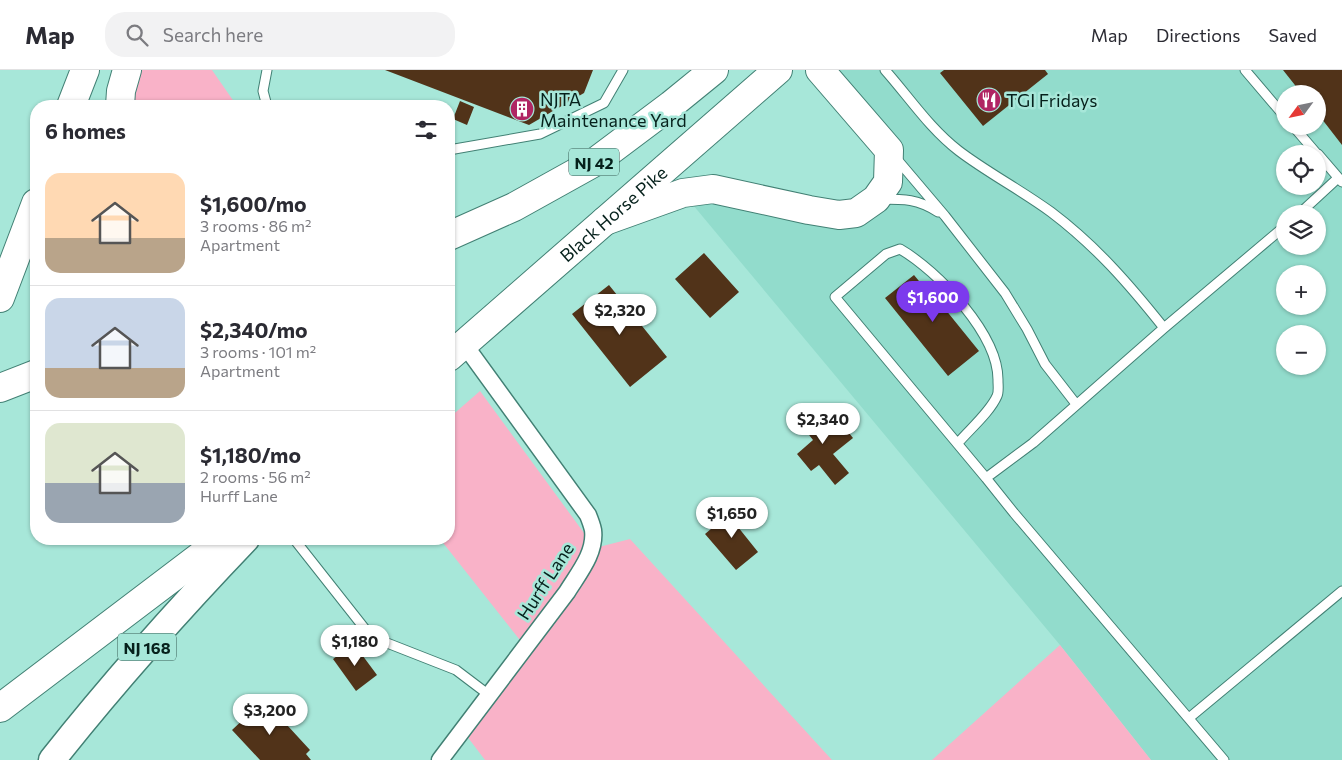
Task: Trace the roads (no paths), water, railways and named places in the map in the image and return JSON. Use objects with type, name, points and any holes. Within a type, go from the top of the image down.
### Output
[{"type":"highway","points":[[73,100],[84,70]]},
{"type":"highway","points":[[120,100],[127,70]]},
{"type":"highway","name":"NJ 42","points":[[455,233],[514,207],[595,162],[714,70]]},
{"type":"highway","name":"Black Horse Pike","points":[[456,351],[778,70]]},
{"type":"highway","points":[[605,220],[683,194],[713,189],[808,210],[839,215],[856,213],[876,199],[888,182],[888,150],[820,70]]},
{"type":"highway","points":[[0,298],[30,219]]},
{"type":"highway","points":[[0,388],[30,376]]},
{"type":"highway","points":[[0,708],[215,545]]},
{"type":"main road","name":"NJ 168","points":[[52,760],[86,716],[182,606],[240,545]]},
{"type":"street","name":"Hurff Lane","points":[[440,760],[567,592],[585,564],[593,532],[588,515],[456,351]]},
{"type":"lane","points":[[265,100],[263,91],[267,70]]},
{"type":"lane","points":[[455,149],[540,134],[604,104],[622,70]]},
{"type":"lane","points":[[885,70],[936,131],[958,150],[1052,212],[1107,260],[1164,328]]},
{"type":"lane","points":[[1245,70],[1276,106]]},
{"type":"lane","points":[[1301,135],[1309,145]]},
{"type":"lane","points":[[888,150],[945,216],[1005,293],[1045,364],[1076,404]]},
{"type":"lane","points":[[1310,205],[1340,180],[1326,164]]},
{"type":"lane","points":[[876,199],[904,199],[924,204],[945,216]]},
{"type":"lane","points":[[986,478],[1033,442],[1276,234]]},
{"type":"lane","points":[[958,443],[984,415],[998,394],[998,370],[996,363],[987,339],[964,306],[933,273],[913,256],[900,249],[886,254],[836,297],[1014,513],[1224,760]]},
{"type":"lane","points":[[299,545],[365,629],[382,641],[456,670],[489,695]]},
{"type":"lane","points":[[1189,718],[1342,591]]},
{"type":"place","name":"TGI Fridays","points":[[989,100]]},
{"type":"place","name":"NJTA Maintenance Yard","points":[[522,109]]}]
